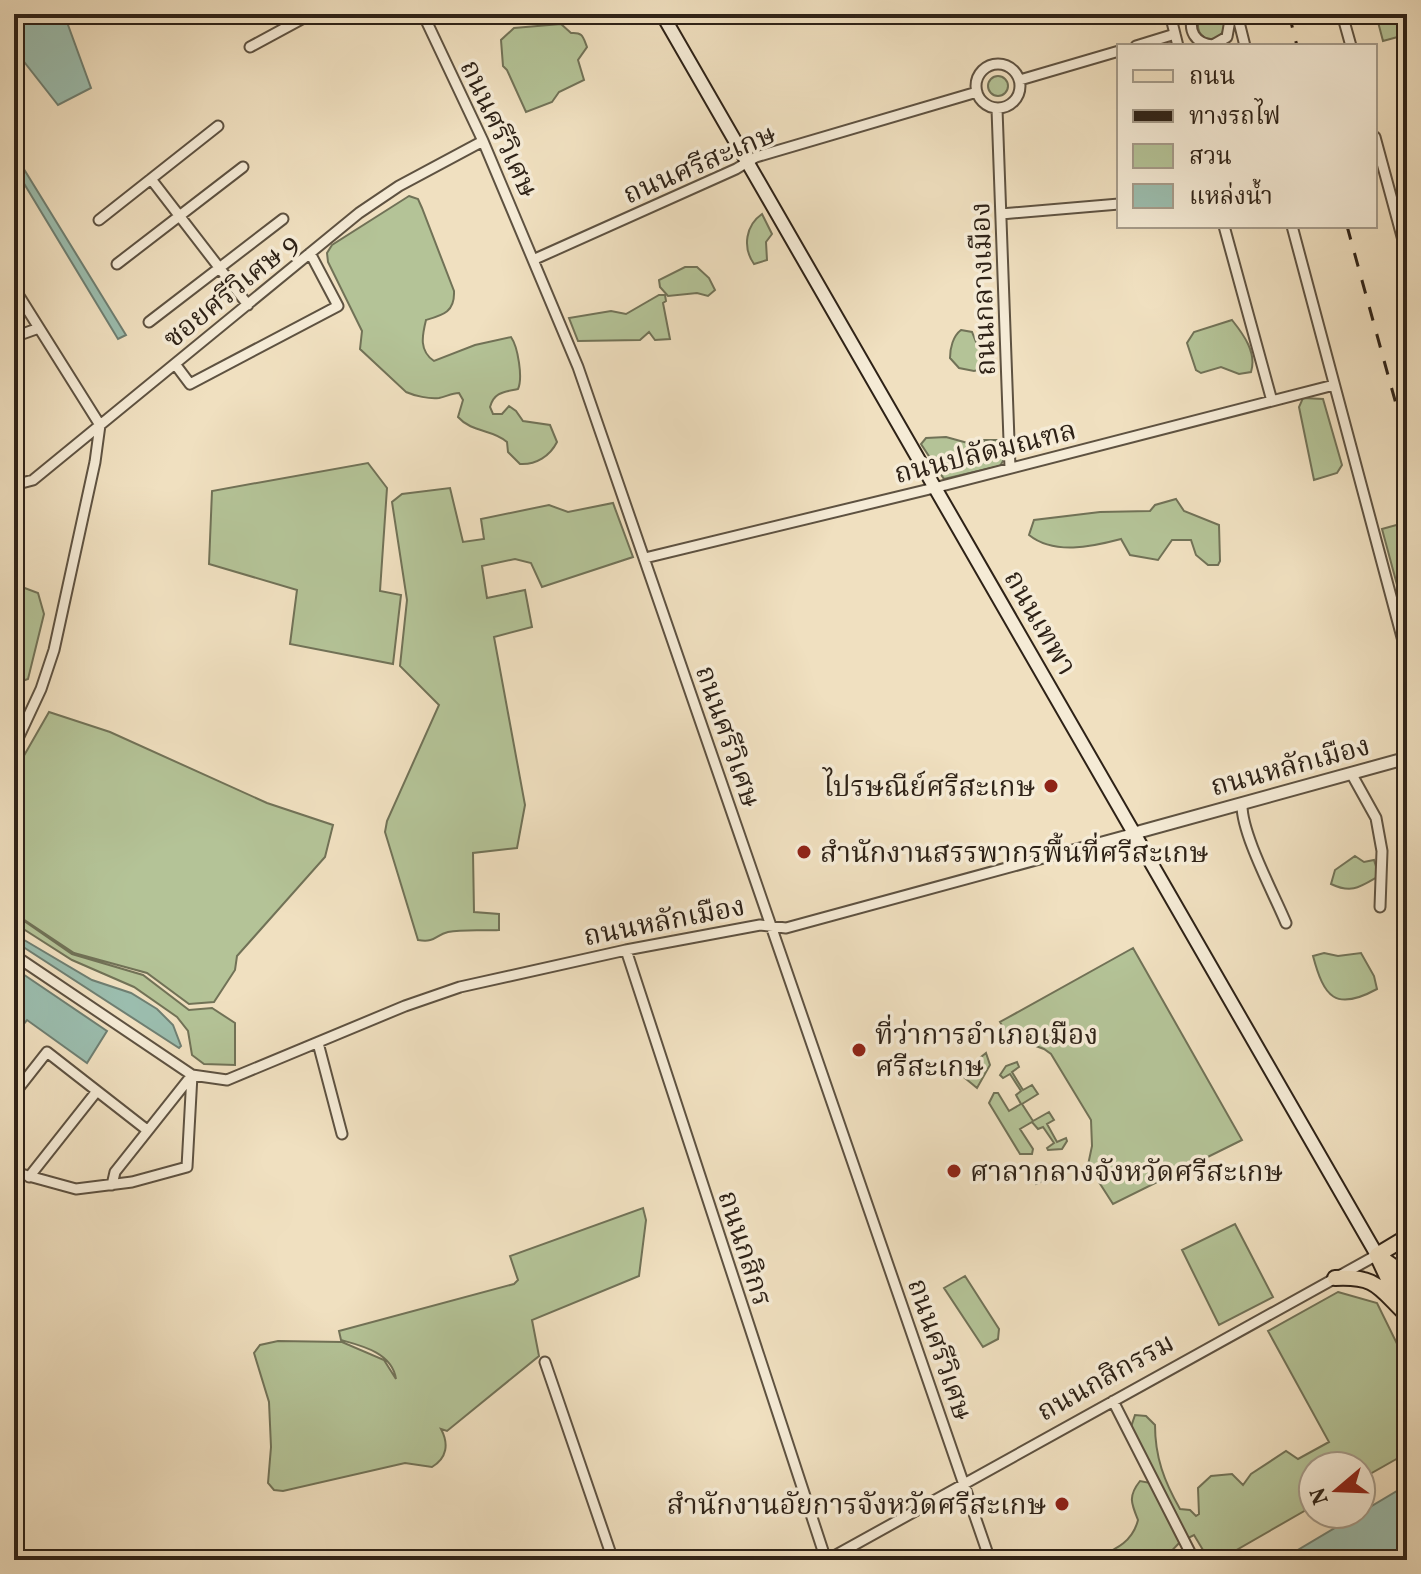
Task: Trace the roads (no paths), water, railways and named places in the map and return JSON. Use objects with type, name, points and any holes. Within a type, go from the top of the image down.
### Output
[{"type":"main road","name":"ถนนเทพา","points":[[662,14],[1377,1255]]},
{"type":"main road","name":"ถนนกสิกรรม","points":[[1377,1255],[1407,1237]]},
{"type":"main road","points":[[1407,1254],[1407,1275]]},
{"type":"main road","points":[[1377,1255],[1394,1267],[1407,1291]]},
{"type":"main road","points":[[1377,1255],[1383,1273],[1406,1315]]},
{"type":"main road","points":[[1335,1278],[1366,1279],[1375,1283],[1406,1315]]},
{"type":"street","points":[[250,47],[311,14]]},
{"type":"street","name":"ถนนศรีวิเศษ","points":[[423,14],[535,259],[578,367],[990,1560]]},
{"type":"street","points":[[1178,44],[1173,14],[1193,17],[1194,43]]},
{"type":"street","points":[[1342,14],[1350,44]]},
{"type":"street","points":[[1216,44],[1224,41],[1233,16]]},
{"type":"street","points":[[1233,16],[1244,44]]},
{"type":"street","points":[[1142,44],[1175,34]]},
{"type":"street","points":[[1224,41],[1232,44]]},
{"type":"street","points":[[1020,80],[1117,52]]},
{"type":"street","points":[[1006,65],[1020,80],[1020,91],[1008,107],[997,109],[984,104],[977,92],[976,81],[989,66],[1006,65]]},
{"type":"street","name":"ถนนศรีสะเกษ","points":[[535,259],[756,157],[977,92]]},
{"type":"street","name":"ถนนกลางเมือง","points":[[997,109],[1010,468]]},
{"type":"street","points":[[99,220],[218,126]]},
{"type":"street","name":"ซอยศรีวิเศษ 9","points":[[14,485],[33,480],[359,213],[399,186],[483,141]]},
{"type":"street","points":[[1377,144],[1407,255]]},
{"type":"street","points":[[117,264],[243,167]]},
{"type":"street","points":[[151,179],[248,305]]},
{"type":"street","points":[[1001,214],[1117,204]]},
{"type":"street","points":[[149,322],[283,219]]},
{"type":"street","points":[[1225,228],[1272,401]]},
{"type":"street","points":[[1293,228],[1407,656]]},
{"type":"street","points":[[175,364],[190,384],[338,306],[310,253]]},
{"type":"street","points":[[14,288],[100,425],[95,462],[54,650],[41,689],[14,747]]},
{"type":"street","points":[[14,337],[39,328]]},
{"type":"street","name":"ถนนปลัดมณฑล","points":[[645,558],[934,488],[1334,385]]},
{"type":"street","name":"ถนนหลักเมือง","points":[[14,955],[192,1075],[227,1080],[405,1006],[460,987],[626,950],[760,925],[786,928],[1407,758]]},
{"type":"street","points":[[1351,773],[1376,818],[1382,851],[1380,907]]},
{"type":"street","points":[[1242,804],[1249,834],[1286,923]]},
{"type":"street","name":"ถนนกสิกร","points":[[626,950],[826,1560]]},
{"type":"street","points":[[318,1043],[342,1134]]},
{"type":"street","points":[[14,1094],[47,1052],[147,1130]]},
{"type":"street","points":[[112,1185],[115,1172],[192,1075]]},
{"type":"street","points":[[14,1172],[76,1189],[132,1182],[187,1167],[192,1075]]},
{"type":"street","points":[[29,1177],[97,1091]]},
{"type":"street","name":"ถนนกสิกรรม","points":[[826,1560],[1377,1255]]},
{"type":"street","points":[[545,1362],[613,1560]]},
{"type":"street","points":[[1113,1401],[1194,1560]]},
{"type":"water","points":[[14,14],[64,14],[91,88],[58,105],[14,49]]},
{"type":"water","points":[[14,153],[126,335],[118,339],[14,167]]},
{"type":"water","points":[[14,934],[92,980],[131,993],[157,1009],[173,1025],[181,1046],[179,1048],[14,941]]},
{"type":"water","points":[[14,968],[107,1031],[87,1063],[27,1020],[14,1036]]},
{"type":"water","points":[[1407,1485],[1407,1555],[1399,1560],[1281,1560],[1331,1530],[1377,1530],[1377,1503]]},
{"type":"railway","points":[[1289,14],[1296,44]]},
{"type":"railway","points":[[1348,228],[1407,444]]},
{"type":"place","name":"ไปรษณีย์ศรีสะเกษ","points":[[1051,786]]},
{"type":"place","name":"สำนักงานสรรพากรพื้นที่ศรีสะเกษ","points":[[804,852]]},
{"type":"place","name":"ที่ว่าการอำเภอเมือง ศรีสะเกษ","points":[[859,1050]]},
{"type":"place","name":"ศาลากลางจังหวัดศรีสะเกษ","points":[[954,1171]]},
{"type":"place","name":"สำนักงานอัยการจังหวัดศรีสะเกษ","points":[[1062,1504]]}]
